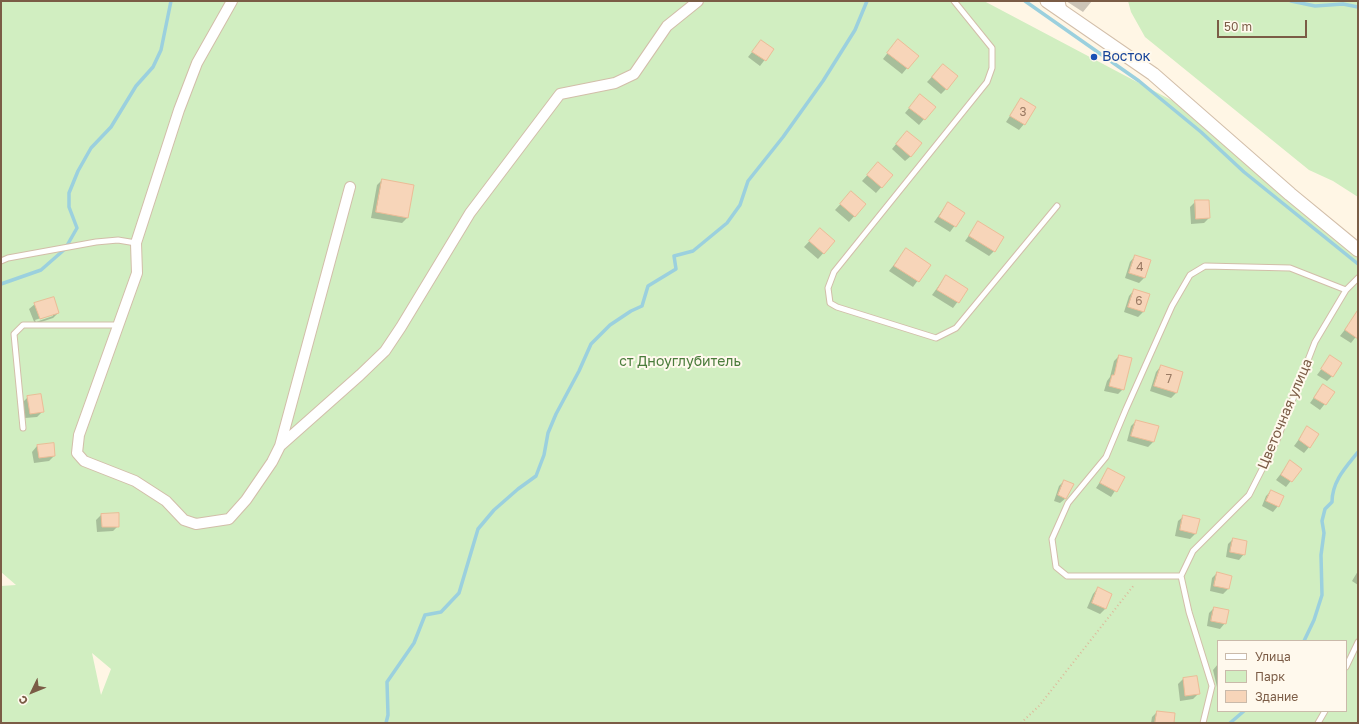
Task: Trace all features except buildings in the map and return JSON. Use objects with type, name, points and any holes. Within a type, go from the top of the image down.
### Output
[{"type":"street","points":[[232,1],[197,63],[184,97],[136,243],[137,273],[120,325],[79,435],[77,453],[84,461],[135,481],[166,501],[184,520],[196,524],[229,519],[246,500],[272,462],[280,446],[350,186]]},
{"type":"street","points":[[280,446],[385,351],[470,214],[560,94],[615,82],[634,74],[667,26],[698,1]]},
{"type":"street","points":[[1047,1],[1064,7],[1153,74],[1290,194],[1358,250]]},
{"type":"lane","points":[[954,1],[992,48],[992,68],[988,82],[834,272],[828,288],[830,303],[837,307],[936,338],[956,328],[1057,206]]},
{"type":"lane","points":[[1,261],[8,258],[96,242],[118,240],[136,243]]},
{"type":"lane","points":[[1203,723],[1212,686],[1189,612],[1181,576],[1067,576],[1056,567],[1052,539],[1068,503],[1106,457],[1172,306],[1190,275],[1205,266],[1290,268],[1346,290]]},
{"type":"lane","name":"Цветочная улица","points":[[1181,576],[1193,551],[1249,495],[1277,440],[1315,342],[1346,290],[1358,278]]},
{"type":"lane","points":[[24,428],[14,334],[23,325],[120,325]]},
{"type":"lane","points":[[1347,665],[1358,642]]},
{"type":"lane","points":[[1318,723],[1324,712]]},
{"type":"path","points":[[1021,723],[1039,706],[1141,576]]},
{"type":"green space","name":"ст Дноуглубитель","points":[[1,1],[984,1],[1173,101],[1358,255],[1358,723],[1,723],[1,586],[16,585],[1,572]],"holes":[[[92,653],[111,669],[101,695]]]},
{"type":"green space","points":[[1128,1],[1358,1],[1358,197],[1333,181],[1309,170],[1145,37],[1131,12]]},
{"type":"waterway","points":[[1,284],[41,270],[65,249],[77,228],[69,207],[69,193],[78,171],[91,148],[111,127],[136,86],[153,67],[161,50],[171,1]]},
{"type":"waterway","points":[[386,723],[388,715],[387,682],[414,643],[425,615],[441,612],[459,593],[478,529],[494,510],[518,489],[536,476],[544,455],[548,433],[591,344],[610,325],[631,311],[642,306],[648,286],[676,269],[674,256],[693,251],[727,223],[740,205],[748,181],[783,137],[823,81],[855,30],[867,1]]},
{"type":"waterway","points":[[1025,1],[1139,81],[1201,132],[1244,172],[1358,264]]},
{"type":"waterway","points":[[1291,1],[1315,6],[1343,4],[1358,7]]},
{"type":"waterway","points":[[1304,640],[1314,620],[1322,595],[1321,555],[1324,533],[1322,521],[1325,509],[1332,502],[1334,487],[1340,475],[1358,452]]},
{"type":"waterway","points":[[1230,723],[1243,712]]},
{"type":"place","name":"Восток","points":[[1094,57]]}]
